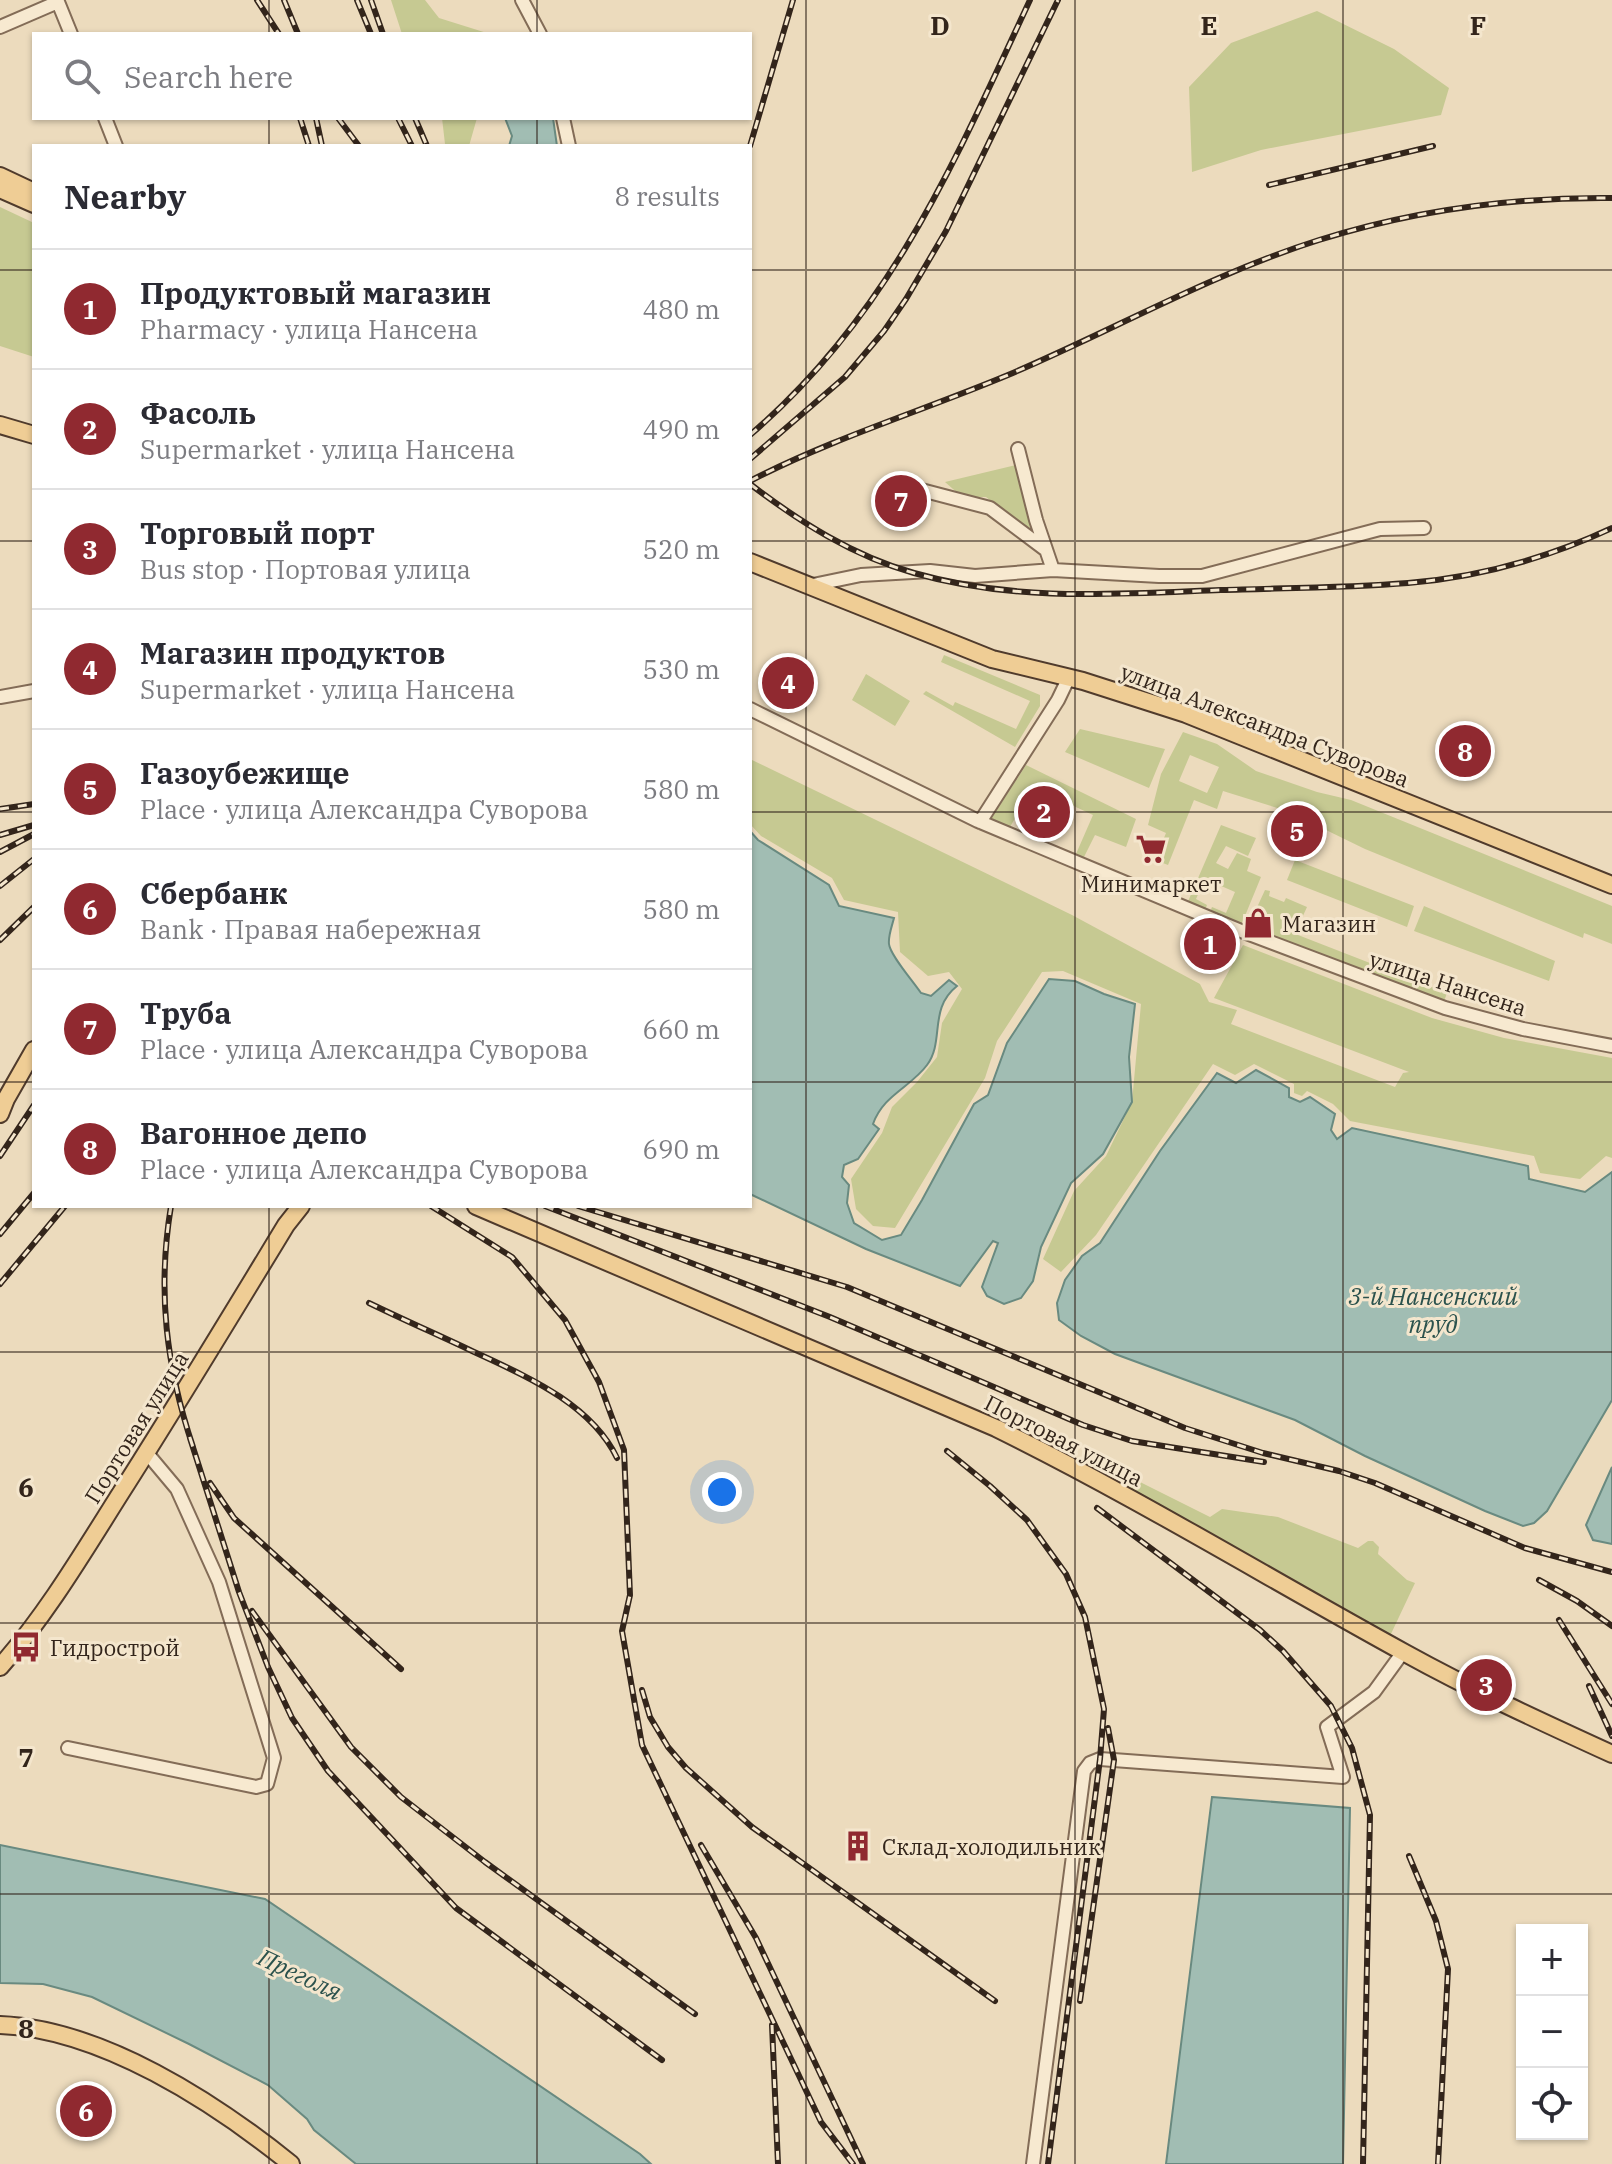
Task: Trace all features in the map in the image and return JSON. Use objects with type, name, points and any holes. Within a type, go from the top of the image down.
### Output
[{"type":"main road","points":[[0,176],[32,191]]},
{"type":"main road","points":[[0,189],[32,203]]},
{"type":"main road","points":[[0,425],[32,434]]},
{"type":"main road","points":[[0,436],[32,444]]},
{"type":"main road","name":"улица Александра Суворова","points":[[752,563],[992,659],[1129,694],[1267,745],[1612,885]]},
{"type":"main road","points":[[0,1114],[32,1054]]},
{"type":"main road","name":"Портовая улица","points":[[0,1667],[33,1626],[299,1208]]},
{"type":"main road","name":"Портовая улица","points":[[481,1208],[1010,1435],[1219,1546],[1403,1652],[1612,1754]]},
{"type":"main road","points":[[0,2025],[67,2038],[136,2064],[199,2097],[291,2164]]},
{"type":"street","points":[[23,0],[30,14]]},
{"type":"street","points":[[522,0],[539,32]]},
{"type":"street","points":[[0,27],[58,2],[70,32]]},
{"type":"street","points":[[106,120],[115,144]]},
{"type":"street","points":[[563,120],[569,144]]},
{"type":"street","points":[[1018,449],[1053,570]]},
{"type":"street","points":[[931,476],[931,492]]},
{"type":"street","points":[[906,486],[990,508],[1046,550]]},
{"type":"street","points":[[808,586],[861,575],[930,571],[975,576],[1053,570],[1202,576],[1380,529],[1424,528]]},
{"type":"street","points":[[1007,534],[1024,535]]},
{"type":"street","points":[[980,822],[1058,700],[1069,677]]},
{"type":"street","points":[[0,697],[32,691]]},
{"type":"street","name":"улица Нансена","points":[[752,710],[980,822],[1241,931],[1445,1008],[1523,1029],[1612,1046]]},
{"type":"street","points":[[68,1748],[256,1787],[267,1784],[274,1758],[219,1582],[177,1489],[146,1452]]},
{"type":"street","points":[[1033,2164],[1084,1771],[1090,1763],[1100,1759],[1343,1777],[1327,1727],[1374,1692],[1403,1652]]},
{"type":"green space","points":[[391,0],[425,0],[439,18],[484,32],[401,32]]},
{"type":"green space","points":[[1317,11],[1394,49],[1449,88],[1441,115],[1261,150],[1192,172],[1189,87],[1231,43]]},
{"type":"green space","points":[[442,120],[476,120],[470,144],[445,144]]},
{"type":"green space","points":[[0,207],[32,222],[32,356],[0,346]]},
{"type":"green space","points":[[1016,465],[1030,533],[986,497],[962,497],[945,482]]},
{"type":"green space","points":[[944,655],[1040,695],[1040,706],[1015,747],[923,694],[926,691],[953,706],[955,702],[1016,729],[1030,701],[941,662]]},
{"type":"green space","points":[[866,674],[910,701],[895,726],[852,700]]},
{"type":"green space","points":[[1080,729],[1165,749],[1149,788],[1065,752]]},
{"type":"green space","points":[[1183,732],[1217,744],[1256,771],[1351,800],[1612,906],[1612,944],[1584,933],[1583,938],[1365,849],[1287,811],[1223,791],[1217,809],[1194,800],[1168,865],[1155,860],[1166,833],[1148,825],[1161,774]],"holes":[[[1190,755],[1219,767],[1207,793],[1179,781]]]},
{"type":"green space","points":[[752,760],[1072,915],[1200,984],[1209,1002],[1237,1010],[1231,1024],[1395,1087],[1403,1073],[1409,1072],[1214,998],[1243,945],[1432,1018],[1504,1038],[1612,1058],[1612,1158],[1606,1156],[1580,1179],[1540,1173],[1534,1156],[1350,1121],[1333,1104],[1307,1091],[1302,1096],[1294,1093],[1294,1084],[1254,1064],[1235,1075],[1213,1064],[1096,1235],[1061,1272],[1043,1259],[1074,1191],[1106,1156],[1132,1102],[1141,1004],[1063,971],[1042,972],[997,1041],[985,1078],[895,1228],[873,1226],[856,1209],[851,1179],[882,1133],[892,1107],[937,1057],[942,1023],[962,989],[949,972],[928,976],[900,952],[898,912],[844,900],[832,878],[761,836],[752,826]]},
{"type":"green space","points":[[1026,765],[1136,819],[1126,847],[1095,835],[1084,857],[1076,854],[1093,815],[1033,787],[1010,827],[991,819]]},
{"type":"green space","points":[[1221,825],[1256,838],[1248,856],[1226,846],[1216,863],[1228,869],[1237,853],[1251,859],[1247,871],[1261,877],[1240,928],[1209,915],[1212,907],[1226,913],[1235,892],[1205,879],[1196,899],[1207,905],[1204,913],[1186,906]]},
{"type":"green space","points":[[1295,860],[1414,906],[1407,927],[1287,880]]},
{"type":"green space","points":[[1265,890],[1270,891],[1269,896],[1284,902],[1286,898],[1307,907],[1296,931],[1298,935],[1447,993],[1443,1004],[1267,937],[1271,923],[1253,916]]},
{"type":"green space","points":[[1424,906],[1555,961],[1549,981],[1414,931]]},
{"type":"green space","points":[[1136,1480],[1210,1517],[1222,1509],[1278,1517],[1358,1548],[1373,1541],[1379,1547],[1378,1554],[1407,1580],[1415,1583],[1390,1636],[1118,1482]]},
{"type":"water","points":[[506,120],[553,120],[557,144],[510,144],[512,136]]},
{"type":"water","points":[[752,833],[829,885],[839,906],[894,918],[890,949],[921,993],[931,996],[949,980],[957,986],[943,1005],[935,1046],[927,1065],[883,1106],[873,1124],[879,1129],[858,1159],[844,1165],[842,1177],[849,1185],[847,1203],[854,1223],[882,1240],[901,1235],[974,1104],[988,1095],[1007,1043],[1049,979],[1075,981],[1135,1004],[1129,1057],[1132,1102],[1103,1154],[1071,1183],[1041,1247],[1033,1281],[1021,1298],[1004,1304],[987,1296],[982,1287],[998,1243],[993,1241],[960,1286],[866,1249],[752,1195]]},
{"type":"water","name":"3-й Нансенский пруд","points":[[1256,1070],[1289,1088],[1289,1097],[1300,1102],[1310,1097],[1335,1114],[1331,1130],[1337,1139],[1352,1128],[1528,1166],[1529,1179],[1585,1192],[1612,1172],[1612,1400],[1547,1511],[1534,1523],[1523,1526],[1485,1511],[1295,1420],[1115,1354],[1059,1320],[1057,1303],[1065,1280],[1082,1256],[1100,1243],[1160,1151],[1217,1073],[1236,1083]]},
{"type":"water","points":[[1612,1467],[1612,1544],[1593,1540],[1586,1525]]},
{"type":"water","points":[[1212,1797],[1350,1808],[1343,2164],[1166,2164]]},
{"type":"water","name":"Преголя","points":[[0,1845],[265,1899],[651,2164],[356,2164],[314,2130],[307,2119],[268,2085],[189,2044],[92,1997],[43,1984],[0,1983]]},
{"type":"railway","points":[[257,0],[278,32]]},
{"type":"railway","points":[[284,0],[297,32]]},
{"type":"railway","points":[[357,0],[370,32]]},
{"type":"railway","points":[[371,0],[382,32]]},
{"type":"railway","points":[[751,144],[793,0]]},
{"type":"railway","points":[[752,433],[799,389],[880,288],[945,178],[1030,0]]},
{"type":"railway","points":[[752,457],[845,377],[906,299],[946,231],[1058,0]]},
{"type":"railway","points":[[301,120],[308,144]]},
{"type":"railway","points":[[316,120],[322,144]]},
{"type":"railway","points":[[340,120],[358,144]]},
{"type":"railway","points":[[399,120],[411,144]]},
{"type":"railway","points":[[416,120],[426,144]]},
{"type":"railway","points":[[1269,185],[1433,146]]},
{"type":"railway","points":[[752,480],[845,438],[1008,375],[1239,269],[1319,240],[1391,221],[1464,207],[1538,200],[1612,198]]},
{"type":"railway","points":[[752,485],[828,536],[891,566],[952,582],[1066,594],[1361,586],[1435,580],[1513,564],[1612,528]]},
{"type":"railway","points":[[0,809],[32,804]]},
{"type":"railway","points":[[0,835],[32,826]]},
{"type":"railway","points":[[0,852],[32,835]]},
{"type":"railway","points":[[0,886],[32,861]]},
{"type":"railway","points":[[0,940],[32,909]]},
{"type":"railway","points":[[0,1156],[32,1108]]},
{"type":"railway","points":[[0,1234],[32,1195]]},
{"type":"railway","points":[[0,1284],[63,1208]]},
{"type":"railway","points":[[171,1208],[165,1268],[167,1328],[176,1387],[193,1447]]},
{"type":"railway","points":[[434,1208],[512,1257],[565,1320],[599,1382],[624,1450],[630,1595],[622,1631],[642,1745],[821,2122],[853,2164]]},
{"type":"railway","points":[[550,1208],[830,1317],[1083,1425],[1132,1441],[1264,1462]]},
{"type":"railway","points":[[585,1208],[847,1287],[1185,1428],[1375,1483],[1525,1548],[1612,1572]]},
{"type":"railway","points":[[369,1303],[553,1392],[590,1421],[617,1458]]},
{"type":"railway","points":[[190,1438],[239,1592],[268,1667],[292,1718],[328,1771],[456,1908],[662,2060]]},
{"type":"railway","points":[[947,1451],[1027,1520],[1066,1574],[1085,1617],[1104,1709],[1048,2164]]},
{"type":"railway","points":[[210,1483],[234,1518],[401,1669]]},
{"type":"railway","points":[[1097,1508],[1260,1630],[1283,1651],[1331,1706],[1352,1748],[1370,1815],[1363,2164]]},
{"type":"railway","points":[[1539,1580],[1577,1601],[1612,1626]]},
{"type":"railway","points":[[252,1611],[351,1747],[401,1797],[485,1862],[695,2014]]},
{"type":"railway","points":[[1559,1620],[1612,1704]]},
{"type":"railway","points":[[1589,1686],[1612,1736]]},
{"type":"railway","points":[[642,1690],[650,1717],[668,1747],[686,1768],[752,1827],[995,2001]]},
{"type":"railway","points":[[1080,2001],[1114,1760],[1108,1728]]},
{"type":"railway","points":[[701,1845],[756,1938],[863,2164]]},
{"type":"railway","points":[[1409,1856],[1436,1921],[1448,1969],[1438,2164]]},
{"type":"railway","points":[[772,2025],[778,2164]]},
{"type":"place","name":"Труба","points":[[901,501]]},
{"type":"place","name":"Магазин продуктов","points":[[788,683]]},
{"type":"place","name":"Вагонное депо","points":[[1465,751]]},
{"type":"place","name":"Фасоль","points":[[1044,812]]},
{"type":"place","name":"Газоубежище","points":[[1297,831]]},
{"type":"place","name":"Минимаркет","points":[[1151,849]]},
{"type":"place","name":"Магазин","points":[[1258,923]]},
{"type":"place","name":"Продуктовый магазин","points":[[1210,944]]},
{"type":"place","name":"Гидрострой","points":[[26,1647]]},
{"type":"place","name":"Торговый порт","points":[[1486,1685]]},
{"type":"place","name":"Склад-холодильник","points":[[858,1846]]},
{"type":"place","name":"Сбербанк","points":[[86,2111]]}]
